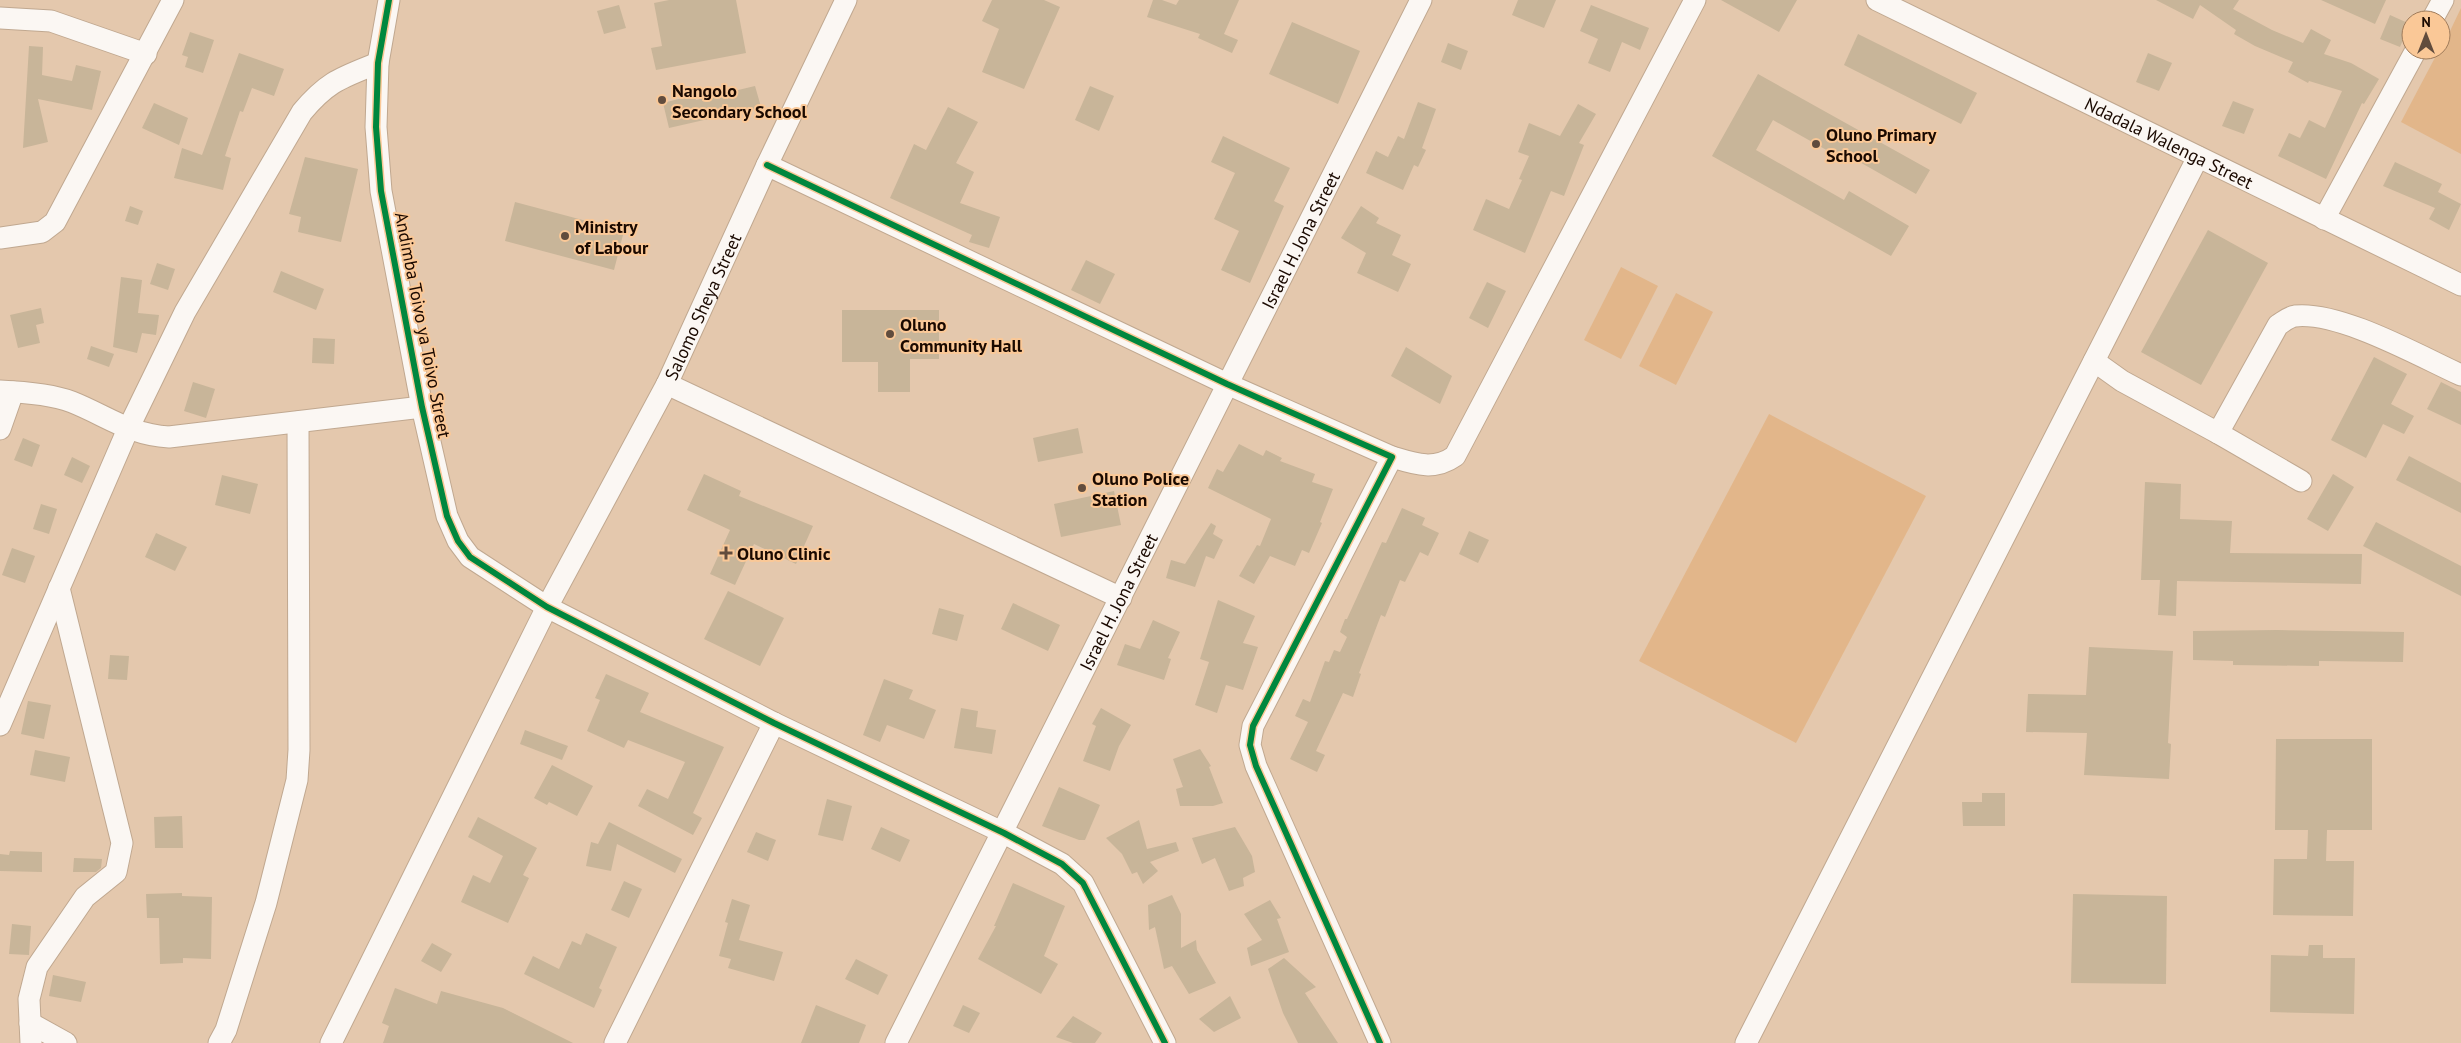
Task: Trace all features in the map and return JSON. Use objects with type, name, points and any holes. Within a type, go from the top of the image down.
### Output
[{"type":"street","points":[[0,238],[42,232],[55,222],[146,54],[173,0]]},
{"type":"street","name":"Andimba Toivo ya Toivo Street","points":[[389,0],[378,62],[376,127],[381,191],[422,407],[447,516],[458,541],[470,557],[547,607],[774,723],[1004,833],[1062,864],[1083,883],[1165,1043]]},
{"type":"street","name":"Salomo Sheya Street","points":[[331,1043],[547,607],[667,384],[767,164],[846,0]]},
{"type":"street","name":"Israel H. Jona Street","points":[[896,1043],[1004,833],[1227,384],[1421,0]]},
{"type":"street","points":[[767,164],[1227,384],[1392,457],[1431,466],[1446,462],[1456,456],[1695,0]]},
{"type":"street","name":"Ndadala Walenga Street","points":[[1877,0],[2324,220],[2461,285]]},
{"type":"street","points":[[0,18],[51,21],[146,54]]},
{"type":"street","points":[[2324,220],[2411,60]]},
{"type":"street","points":[[0,725],[128,429],[186,312],[302,112],[317,94],[331,82],[378,62]]},
{"type":"street","points":[[1746,1043],[2198,157]]},
{"type":"street","points":[[2218,433],[2278,325],[2293,316],[2320,316],[2348,324],[2461,375]]},
{"type":"street","points":[[2094,361],[2122,381],[2301,481]]},
{"type":"street","points":[[667,384],[1122,598]]},
{"type":"street","points":[[0,429],[7,392],[71,402],[128,429],[148,436],[169,437],[422,407]]},
{"type":"street","points":[[218,1043],[226,1030],[266,903],[297,780],[299,750],[298,422]]},
{"type":"street","points":[[1380,1043],[1256,766],[1250,745],[1253,726],[1392,457]]},
{"type":"street","points":[[59,588],[122,843],[116,872],[86,897],[37,967],[29,999],[30,1033],[66,1043]]},
{"type":"street","points":[[615,1043],[774,723]]},
{"type":"shaded area","points":[[2461,8],[2461,154],[2401,122],[2434,60],[2451,60],[2451,29]]},
{"type":"shaded area","points":[[1621,267],[1658,286],[1621,359],[1584,340]]},
{"type":"shaded area","points":[[1676,293],[1713,312],[1676,385],[1639,366]]},
{"type":"shaded area","points":[[1769,414],[1926,496],[1796,743],[1639,661]]},
{"type":"building","points":[[669,0],[736,0],[746,53],[656,70],[651,48],[662,46],[654,3]]},
{"type":"building","points":[[992,0],[1044,0],[1060,7],[1024,89],[982,72],[999,29],[982,21]]},
{"type":"building","points":[[1153,0],[1162,0],[1176,5],[1179,0],[1239,0],[1224,34],[1238,40],[1232,53],[1198,38],[1200,34],[1147,17]]},
{"type":"building","points":[[1518,0],[1556,0],[1544,28],[1512,15]]},
{"type":"building","points":[[1721,0],[1797,0],[1779,32]]},
{"type":"building","points":[[2156,0],[2239,0],[2233,9],[2272,30],[2303,43],[2311,29],[2331,40],[2324,54],[2351,63],[2379,79],[2364,104],[2362,103],[2326,179],[2278,156],[2289,133],[2300,138],[2309,120],[2325,128],[2342,91],[2309,81],[2308,83],[2288,72],[2293,62],[2255,46],[2234,34],[2236,30],[2200,5],[2193,19]]},
{"type":"building","points":[[2321,0],[2386,0],[2375,24]]},
{"type":"building","points":[[619,5],[626,28],[604,34],[597,11]]},
{"type":"building","points":[[1591,5],[1649,28],[1640,50],[1622,42],[1610,72],[1588,63],[1598,39],[1580,31]]},
{"type":"building","points":[[2390,15],[2401,20],[2400,47],[2380,39]]},
{"type":"building","points":[[1292,22],[1360,51],[1338,104],[1269,74]]},
{"type":"building","points":[[190,32],[214,40],[203,73],[185,67],[188,57],[182,55]]},
{"type":"building","points":[[1858,34],[1977,93],[1961,124],[1844,65]]},
{"type":"building","points":[[1448,43],[1468,51],[1461,70],[1441,62]]},
{"type":"building","points":[[29,46],[43,47],[42,75],[72,81],[76,65],[101,71],[92,110],[38,99],[48,142],[23,148]]},
{"type":"building","points":[[239,53],[284,69],[274,96],[252,88],[243,112],[240,111],[225,156],[231,158],[223,190],[174,178],[182,148],[202,155]]},
{"type":"building","points":[[2148,53],[2172,63],[2159,91],[2136,82]]},
{"type":"building","points":[[1758,74],[1930,170],[1916,194],[1849,156],[1846,161],[1773,120],[1756,150],[1844,200],[1849,191],[1909,226],[1891,256],[1712,156]]},
{"type":"building","points":[[755,86],[761,107],[669,128],[663,103],[694,95],[696,100]]},
{"type":"building","points":[[1090,86],[1114,96],[1099,131],[1075,120]]},
{"type":"building","points":[[2233,101],[2254,109],[2244,134],[2222,126]]},
{"type":"building","points":[[1418,102],[1436,109],[1422,148],[1426,150],[1418,167],[1414,165],[1403,190],[1366,173],[1376,151],[1388,157],[1398,136],[1404,139]]},
{"type":"building","points":[[154,103],[188,118],[179,145],[142,128]]},
{"type":"building","points":[[1578,104],[1596,114],[1579,143],[1584,145],[1564,196],[1551,191],[1525,253],[1473,230],[1486,199],[1509,209],[1522,180],[1519,179],[1529,156],[1518,152],[1529,123],[1560,136]]},
{"type":"building","points":[[948,107],[978,122],[956,163],[974,172],[960,203],[1000,217],[989,248],[969,242],[972,235],[890,198],[914,144],[926,150]]},
{"type":"building","points":[[1223,136],[1290,168],[1274,201],[1284,206],[1250,283],[1221,270],[1239,231],[1214,219],[1235,173],[1211,162]]},
{"type":"building","points":[[305,157],[358,169],[341,242],[298,232],[301,217],[289,214]]},
{"type":"building","points":[[2395,162],[2442,184],[2438,192],[2461,204],[2449,230],[2429,219],[2435,208],[2383,186]]},
{"type":"building","name":"Ministry of Labour","points":[[515,202],[624,231],[614,270],[505,241]]},
{"type":"building","points":[[130,206],[143,211],[138,225],[125,221]]},
{"type":"building","points":[[1361,206],[1379,218],[1376,223],[1401,235],[1392,255],[1411,264],[1398,292],[1357,273],[1366,253],[1341,238]]},
{"type":"building","points":[[2208,230],[2268,263],[2201,385],[2141,352]]},
{"type":"building","points":[[1086,260],[1115,274],[1100,304],[1071,290]]},
{"type":"building","points":[[157,263],[175,269],[168,290],[150,284]]},
{"type":"building","points":[[281,271],[324,289],[316,310],[273,292]]},
{"type":"building","points":[[121,277],[142,280],[138,313],[159,315],[156,335],[142,333],[137,353],[113,347]]},
{"type":"building","points":[[1487,282],[1506,291],[1488,328],[1469,318]]},
{"type":"building","points":[[41,308],[44,323],[36,325],[40,343],[18,348],[10,315]]},
{"type":"building","name":"Oluno Community Hall","points":[[842,310],[939,310],[939,359],[910,359],[910,392],[878,392],[878,362],[842,362]]},
{"type":"building","points":[[313,338],[335,339],[334,364],[312,363]]},
{"type":"building","points":[[91,346],[114,354],[109,367],[87,359]]},
{"type":"building","points":[[1406,347],[1452,376],[1440,404],[1391,376]]},
{"type":"building","points":[[2374,357],[2407,374],[2391,404],[2414,416],[2404,434],[2383,424],[2366,458],[2331,440]]},
{"type":"building","points":[[193,382],[215,389],[206,418],[184,411]]},
{"type":"building","points":[[2441,382],[2461,392],[2461,425],[2427,409]]},
{"type":"building","points":[[1078,428],[1083,453],[1038,462],[1033,438]]},
{"type":"building","points":[[23,438],[40,445],[32,467],[14,460]]},
{"type":"building","points":[[1239,444],[1263,456],[1266,450],[1282,458],[1280,461],[1315,474],[1312,482],[1333,489],[1320,522],[1322,523],[1309,553],[1302,550],[1295,566],[1270,556],[1254,584],[1239,576],[1257,545],[1260,546],[1271,519],[1208,488],[1217,469],[1223,472]]},
{"type":"building","points":[[2409,456],[2461,483],[2461,513],[2396,480]]},
{"type":"building","points":[[72,457],[90,466],[82,483],[64,475]]},
{"type":"building","points":[[704,474],[741,491],[739,496],[813,526],[796,564],[754,544],[735,585],[710,574],[730,530],[687,510]]},
{"type":"building","points":[[2333,474],[2354,487],[2328,531],[2307,519]]},
{"type":"building","points":[[222,475],[258,484],[250,514],[215,505]]},
{"type":"building","points":[[2145,482],[2181,484],[2180,519],[2232,521],[2230,553],[2362,554],[2361,584],[2177,581],[2176,616],[2158,615],[2160,580],[2141,580]]},
{"type":"building","points":[[1114,491],[1121,525],[1061,537],[1054,504]]},
{"type":"building","points":[[41,504],[57,509],[49,534],[33,529]]},
{"type":"building","points":[[1402,508],[1425,518],[1422,525],[1439,533],[1428,556],[1420,552],[1405,582],[1400,580],[1385,617],[1381,615],[1359,673],[1361,674],[1353,697],[1343,693],[1316,751],[1325,755],[1317,772],[1290,759],[1308,722],[1295,716],[1303,699],[1310,702],[1325,661],[1329,662],[1334,650],[1340,652],[1347,637],[1340,632],[1345,619],[1347,619],[1382,542],[1386,543]]},
{"type":"building","points":[[2376,522],[2461,566],[2461,596],[2363,546]]},
{"type":"building","points":[[1211,523],[1216,526],[1213,534],[1223,540],[1214,559],[1206,556],[1195,587],[1166,578],[1171,560],[1185,564]]},
{"type":"building","points":[[1469,531],[1489,540],[1478,563],[1459,554]]},
{"type":"building","points":[[156,533],[187,547],[175,571],[145,557]]},
{"type":"building","points":[[12,548],[35,556],[25,583],[2,575]]},
{"type":"building","points":[[728,591],[784,618],[760,666],[704,639]]},
{"type":"building","points":[[1218,600],[1255,616],[1243,643],[1258,647],[1243,690],[1226,685],[1217,713],[1195,705],[1209,662],[1200,659]]},
{"type":"building","points":[[1013,603],[1060,625],[1048,651],[1001,629]]},
{"type":"building","points":[[939,608],[964,615],[957,641],[932,634]]},
{"type":"building","points":[[1153,620],[1180,632],[1168,658],[1171,659],[1164,680],[1117,665],[1125,644],[1140,649]]},
{"type":"building","points":[[2193,631],[2404,632],[2403,662],[2319,661],[2319,666],[2233,665],[2233,661],[2193,660]]},
{"type":"building","points":[[2089,647],[2173,651],[2168,743],[2171,744],[2169,779],[2084,775],[2087,733],[2026,732],[2028,694],[2086,695]]},
{"type":"building","points":[[110,655],[129,656],[127,680],[108,679]]},
{"type":"building","points":[[606,674],[649,693],[640,712],[724,747],[693,813],[702,818],[693,835],[638,806],[647,789],[668,799],[685,762],[628,740],[624,748],[587,731],[600,700],[595,698]]},
{"type":"building","points":[[884,679],[913,690],[909,699],[936,710],[924,739],[887,725],[880,742],[863,735]]},
{"type":"building","points":[[28,701],[51,705],[44,739],[21,734]]},
{"type":"building","points":[[961,708],[978,711],[976,727],[996,730],[992,754],[954,748]]},
{"type":"building","points":[[1101,708],[1131,725],[1119,746],[1110,771],[1083,761],[1096,726],[1092,724]]},
{"type":"building","points":[[525,730],[568,746],[562,760],[520,744]]},
{"type":"building","points":[[2276,739],[2372,739],[2372,830],[2327,830],[2326,861],[2354,861],[2353,916],[2273,915],[2274,859],[2307,859],[2308,830],[2275,830]]},
{"type":"building","points":[[1200,749],[1211,766],[1209,767],[1223,803],[1213,806],[1180,806],[1176,789],[1183,787],[1173,759]]},
{"type":"building","points":[[35,750],[70,757],[65,782],[30,775]]},
{"type":"building","points":[[552,765],[593,786],[577,816],[549,802],[547,805],[534,798]]},
{"type":"building","points":[[1059,787],[1100,805],[1085,840],[1079,840],[1042,826]]},
{"type":"building","points":[[1982,793],[2005,793],[2005,826],[1963,826],[1962,802],[1982,802]]},
{"type":"building","points":[[827,799],[852,806],[843,841],[818,835]]},
{"type":"building","points":[[182,816],[183,848],[155,848],[154,817]]},
{"type":"building","points":[[478,817],[537,848],[523,875],[529,878],[508,923],[461,902],[473,875],[490,883],[503,856],[468,837]]},
{"type":"building","points":[[1139,820],[1147,849],[1176,842],[1179,851],[1150,862],[1158,871],[1143,884],[1137,872],[1132,874],[1122,854],[1106,838]]},
{"type":"building","points":[[609,822],[682,859],[675,873],[617,844],[611,871],[586,866],[591,842],[598,844]]},
{"type":"building","points":[[881,827],[910,840],[900,862],[871,849]]},
{"type":"building","points":[[1235,827],[1252,856],[1255,872],[1243,878],[1244,886],[1229,891],[1215,858],[1202,864],[1192,838]]},
{"type":"building","points":[[756,832],[776,840],[768,861],[747,852]]},
{"type":"building","points":[[10,851],[42,852],[42,872],[0,871],[0,854],[9,855]]},
{"type":"building","points":[[74,858],[102,859],[101,868],[96,872],[73,872]]},
{"type":"building","points":[[624,881],[642,889],[629,918],[611,910]]},
{"type":"building","points":[[1013,883],[1065,906],[1044,956],[1058,964],[1041,994],[978,959],[996,926],[994,926]]},
{"type":"building","points":[[182,893],[182,896],[212,897],[211,959],[183,958],[183,963],[160,964],[159,918],[147,918],[146,894]]},
{"type":"building","points":[[2073,894],[2167,896],[2166,984],[2071,983]]},
{"type":"building","points":[[1172,895],[1181,914],[1181,948],[1196,940],[1197,950],[1216,983],[1189,994],[1172,966],[1164,969],[1155,927],[1149,930],[1148,905]]},
{"type":"building","points":[[732,899],[750,905],[739,940],[783,952],[774,981],[728,968],[731,959],[719,956],[728,923],[725,922]]},
{"type":"building","points":[[1270,900],[1281,918],[1277,919],[1289,952],[1251,966],[1247,948],[1262,940],[1244,914]]},
{"type":"building","points":[[12,924],[31,926],[29,955],[9,954]]},
{"type":"building","points":[[586,933],[617,947],[599,988],[602,990],[594,1008],[524,974],[533,956],[559,969],[572,941],[581,945]]},
{"type":"building","points":[[432,943],[452,954],[441,972],[421,961]]},
{"type":"building","points":[[2309,945],[2323,945],[2323,958],[2355,958],[2354,1014],[2270,1012],[2271,955],[2308,956]]},
{"type":"building","points":[[1284,958],[1316,987],[1305,993],[1338,1043],[1298,1043],[1283,1013],[1268,969]]},
{"type":"building","points":[[856,959],[888,975],[878,995],[845,979]]},
{"type":"building","points":[[53,975],[86,982],[81,1002],[49,996]]},
{"type":"building","points":[[395,988],[437,1004],[441,991],[503,1008],[573,1043],[383,1043],[389,1026],[382,1023]]},
{"type":"building","points":[[1230,996],[1241,1018],[1214,1032],[1199,1019]]},
{"type":"building","points":[[816,1005],[866,1025],[859,1043],[801,1043]]},
{"type":"building","points":[[963,1005],[980,1013],[969,1033],[953,1026]]},
{"type":"building","points":[[1073,1016],[1102,1033],[1095,1043],[1073,1043],[1056,1037]]},
{"type":"cycle path","points":[[389,0],[378,63],[376,127],[381,191],[422,407],[447,516],[458,541],[470,557],[547,607],[774,723],[1004,833],[1062,864],[1083,883],[1165,1043]]},
{"type":"cycle path","points":[[767,165],[1227,384],[1392,457],[1253,726],[1250,745],[1256,766],[1380,1043]]},
{"type":"place","name":"Nangolo Secondary School","points":[[662,100]]},
{"type":"place","name":"Oluno Primary School","points":[[1816,144]]},
{"type":"place","name":"Ministry of Labour","points":[[565,236]]},
{"type":"place","name":"Oluno Community Hall","points":[[890,334]]},
{"type":"place","name":"Oluno Police Station","points":[[1082,488]]},
{"type":"place","name":"Oluno Clinic","points":[[726,553]]}]
